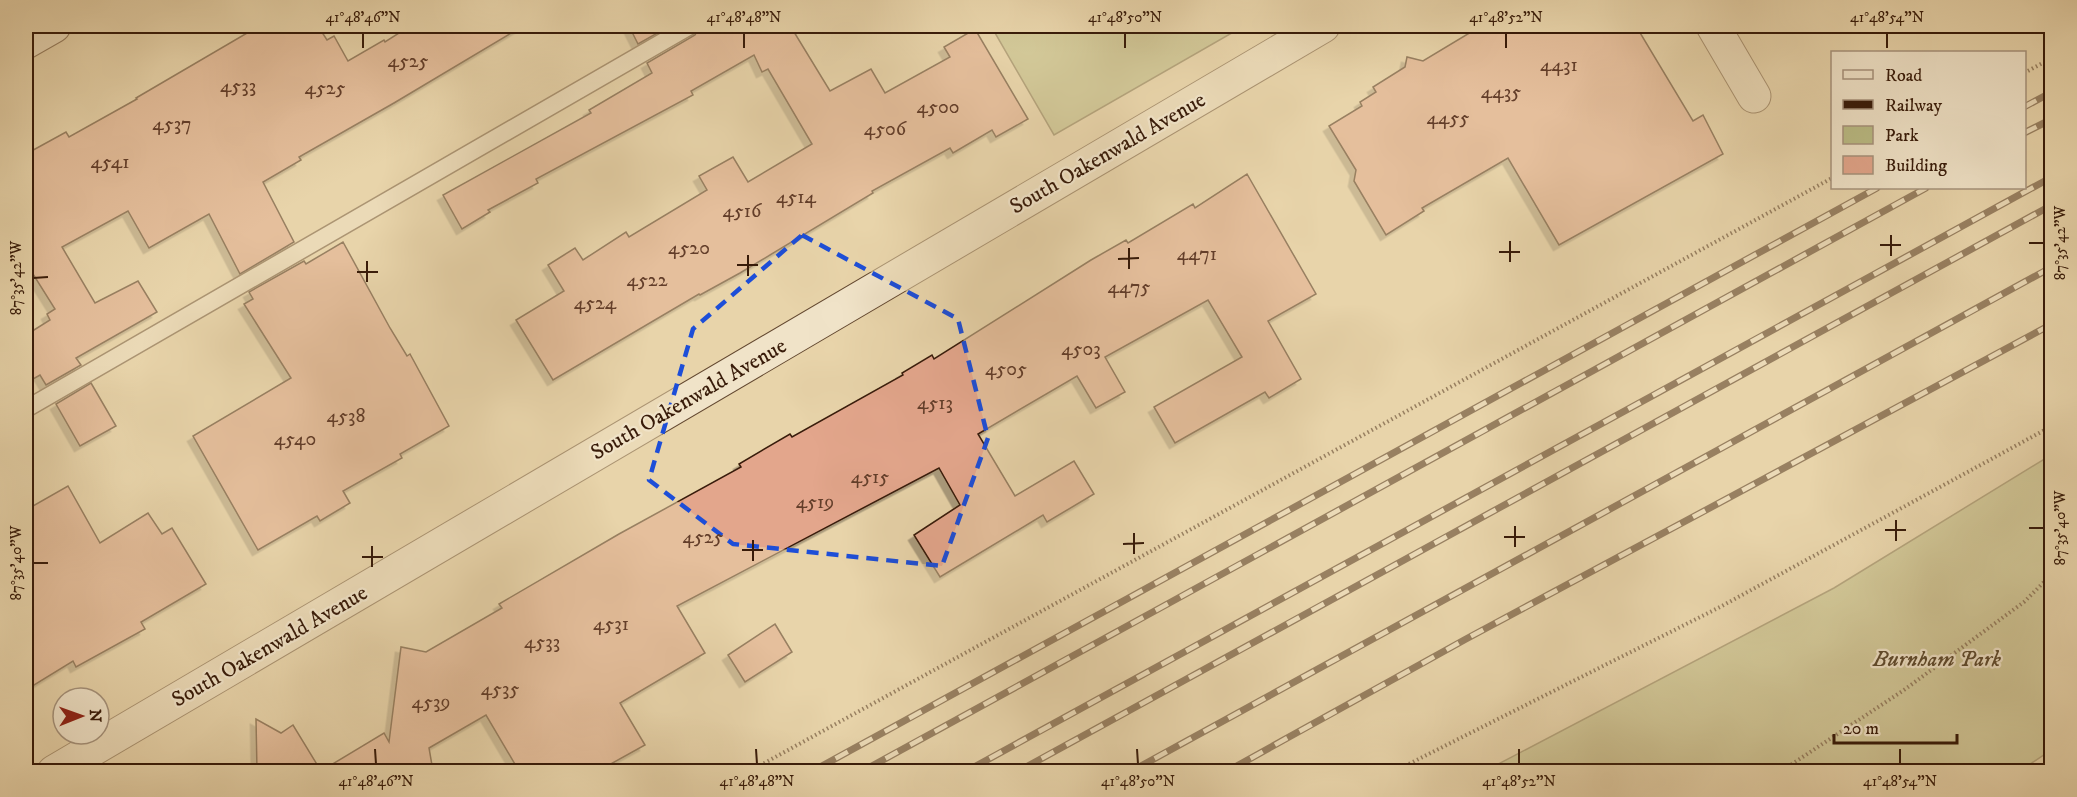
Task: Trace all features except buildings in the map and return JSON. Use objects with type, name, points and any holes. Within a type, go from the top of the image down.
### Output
[{"type":"street","points":[[26,42],[54,26]]},
{"type":"street","name":"South Oakenwald Avenue","points":[[54,771],[1323,26]]},
{"type":"street","points":[[1713,26],[1754,96]]},
{"type":"lane","points":[[26,408],[690,26]]},
{"type":"path","points":[[2026,72],[2052,58]]},
{"type":"path","points":[[748,771],[1831,179]]},
{"type":"path","points":[[1393,771],[1720,608],[2052,426]]},
{"type":"path","points":[[1779,771],[1904,690],[2024,602],[2052,574]]},
{"type":"highlighted area","points":[[802,235],[958,319],[988,438],[942,566],[733,544],[649,480],[693,329]]},
{"type":"green space","points":[[991,26],[1244,26],[1054,135]]},
{"type":"green space","name":"Burnham Park","points":[[2051,455],[2051,750],[2020,771],[1485,771],[1834,588]]},
{"type":"railway","points":[[2026,106],[2052,92]]},
{"type":"railway","points":[[2026,132],[2052,119]]},
{"type":"railway","points":[[965,772],[2052,177]]},
{"type":"railway","points":[[811,772],[1875,189]]},
{"type":"railway","points":[[861,772],[1924,189]]},
{"type":"railway","points":[[1017,772],[2052,205]]},
{"type":"railway","points":[[1130,772],[2052,267]]},
{"type":"railway","points":[[1226,772],[1466,639],[2052,324]]}]
